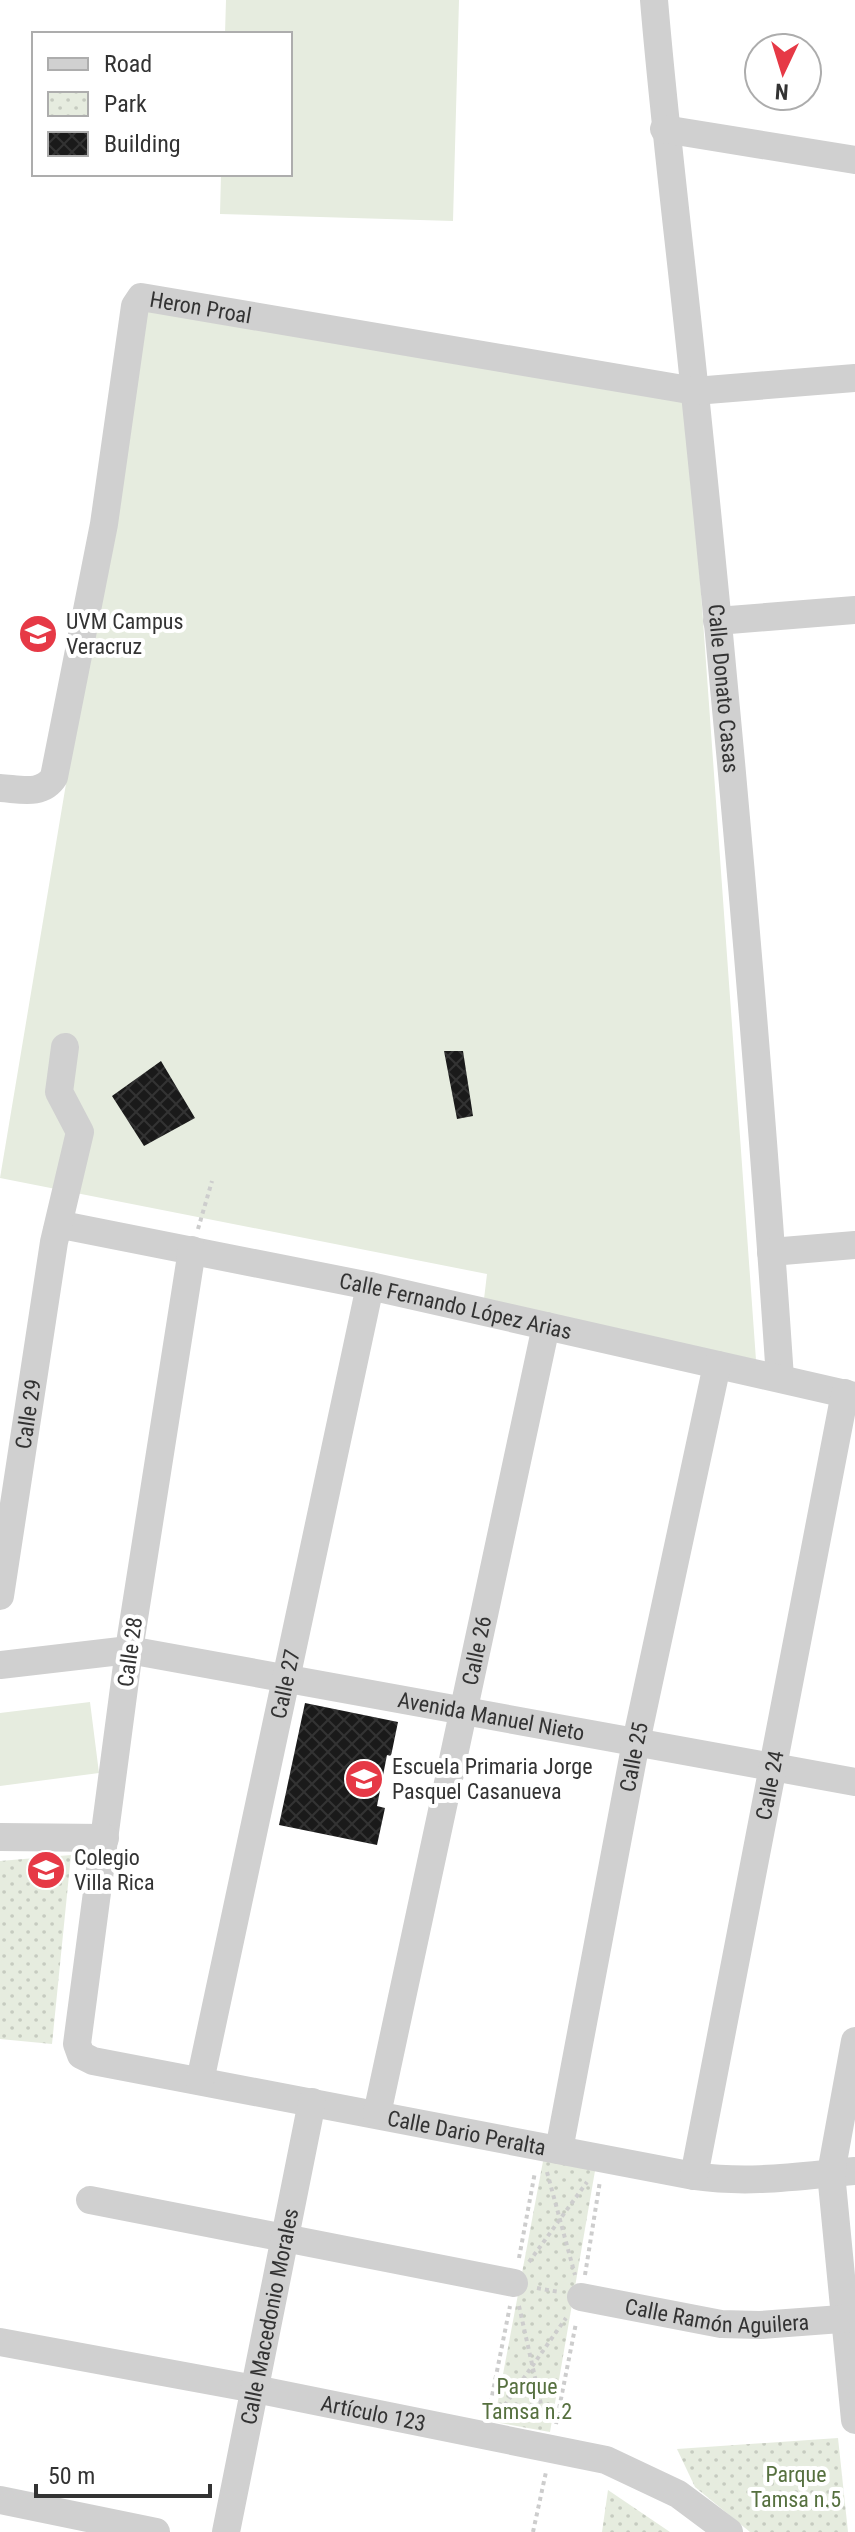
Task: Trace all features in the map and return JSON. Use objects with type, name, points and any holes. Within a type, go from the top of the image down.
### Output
[{"type":"street","name":"Calle Donato Casas","points":[[654,0],[664,129],[695,391],[717,621],[780,1378]]},
{"type":"street","points":[[664,129],[855,160]]},
{"type":"street","name":"Heron Proal","points":[[0,788],[44,788],[54,777],[104,524],[135,306],[141,297],[695,391]]},
{"type":"street","points":[[695,391],[855,378]]},
{"type":"street","points":[[717,621],[855,610]]},
{"type":"street","name":"Calle 29","points":[[0,1596],[57,1231],[80,1132],[59,1092],[65,1047]]},
{"type":"street","name":"Calle Fernando López Arias","points":[[57,1231],[67,1226],[370,1286],[850,1395]]},
{"type":"street","points":[[771,1252],[855,1245]]},
{"type":"street","name":"Calle 28","points":[[81,2055],[77,2044],[129,1650],[192,1250]]},
{"type":"street","name":"Calle 27","points":[[200,2081],[370,1286]]},
{"type":"street","name":"Calle 26","points":[[377,2114],[546,1326]]},
{"type":"street","name":"Calle 25","points":[[549,2148],[717,1365]]},
{"type":"street","name":"Calle 24","points":[[694,2176],[850,1395]]},
{"type":"street","name":"Avenida Manuel Nieto","points":[[0,1665],[129,1650],[855,1782]]},
{"type":"street","points":[[0,1837],[105,1838]]},
{"type":"street","points":[[855,2041],[843,2172],[855,2420]]},
{"type":"street","name":"Calle Dario Peralta","points":[[81,2055],[93,2061],[694,2176],[727,2180],[782,2180],[843,2172]]},
{"type":"street","name":"Calle Macedonio Morales","points":[[226,2532],[312,2102]]},
{"type":"street","points":[[90,2200],[514,2283]]},
{"type":"street","name":"Calle Ramón Aguilera","points":[[581,2297],[721,2324],[760,2325],[850,2319]]},
{"type":"street","name":"Artículo 123","points":[[0,2342],[255,2389],[606,2460],[678,2494],[729,2532]]},
{"type":"street","points":[[0,2500],[156,2532]]},
{"type":"path","points":[[192,1250],[212,1181]]},
{"type":"path","points":[[549,2148],[560,2221],[581,2297]]},
{"type":"path","points":[[533,2532],[551,2448],[514,2283],[604,2159]]},
{"type":"path","points":[[514,2283],[581,2297]]},
{"type":"path","points":[[484,2434],[581,2297]]},
{"type":"green space","points":[[226,0],[459,0],[453,221],[220,214],[221,176],[292,176],[292,32],[225,32]]},
{"type":"green space","points":[[146,306],[687,397],[756,1360],[484,1299],[487,1274],[0,1178]]},
{"type":"green space","points":[[90,1702],[99,1773],[0,1786],[0,1713]]},
{"type":"green space","points":[[71,1855],[52,2044],[0,2039],[0,1861]]},
{"type":"green space","name":"Parque Tamsa n.2","points":[[544,2156],[596,2165],[550,2432],[494,2422]]},
{"type":"green space","name":"Parque Tamsa n.5","points":[[838,2438],[848,2532],[750,2532],[695,2487],[677,2449]]},
{"type":"green space","points":[[608,2490],[670,2532],[602,2532]]},
{"type":"building","points":[[444,1051],[463,1051],[473,1116],[457,1119]]},
{"type":"building","points":[[161,1061],[195,1118],[144,1146],[112,1096]]},
{"type":"building","points":[[305,1703],[398,1722],[391,1756],[387,1755],[377,1806],[385,1808],[377,1845],[279,1825]]},
{"type":"place","name":"UVM Campus Veracruz","points":[[38,634]]},
{"type":"place","name":"Escuela Primaria Jorge Pasquel Casanueva","points":[[364,1779]]},
{"type":"place","name":"Colegio Villa Rica","points":[[46,1870]]}]
